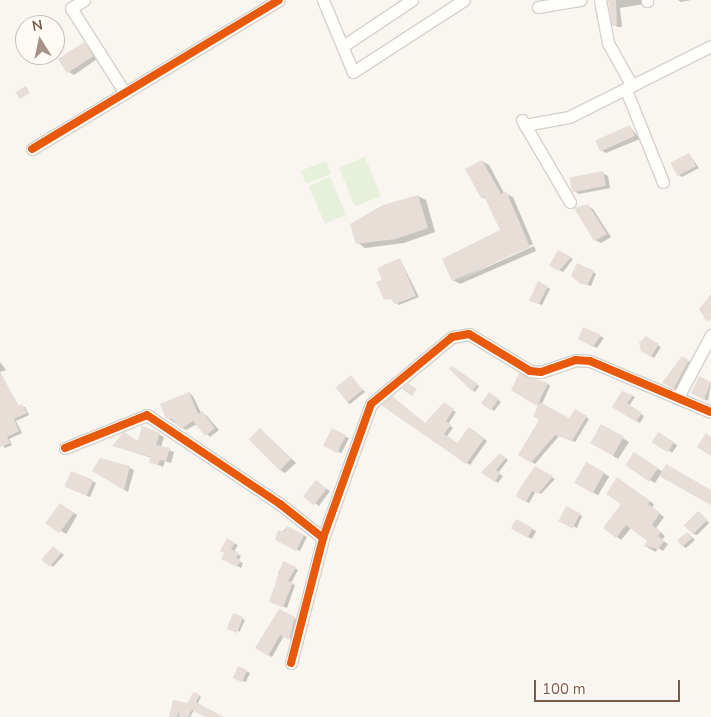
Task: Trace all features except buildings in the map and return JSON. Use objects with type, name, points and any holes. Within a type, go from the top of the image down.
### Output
[{"type":"street","points":[[84,0],[71,8],[125,93]]},
{"type":"street","points":[[32,149],[279,0]]},
{"type":"street","points":[[324,0],[354,72],[464,0]]},
{"type":"street","points":[[343,46],[412,0]]},
{"type":"street","points":[[538,7],[580,0]]},
{"type":"street","points":[[600,0],[608,43],[629,88],[663,182]]},
{"type":"street","points":[[570,202],[524,123],[570,117],[711,46]]},
{"type":"street","points":[[291,663],[323,538],[371,404],[436,348],[461,333],[469,334],[530,371],[541,372],[580,359],[678,397],[711,412]]},
{"type":"street","points":[[678,397],[711,335]]},
{"type":"street","points":[[65,448],[147,415],[280,504],[323,538]]},
{"type":"green space","points":[[365,157],[381,196],[355,206],[339,167]]},
{"type":"green space","points":[[326,161],[331,174],[306,184],[301,171]]},
{"type":"green space","points":[[330,177],[346,215],[325,224],[309,186]]},
{"type":"cycle path","points":[[32,149],[279,0]]},
{"type":"cycle path","points":[[291,663],[323,538],[371,404],[452,337],[469,334],[530,371],[541,372],[575,360],[590,361],[711,412]]},
{"type":"cycle path","points":[[65,448],[147,415],[280,504],[323,538]]}]
